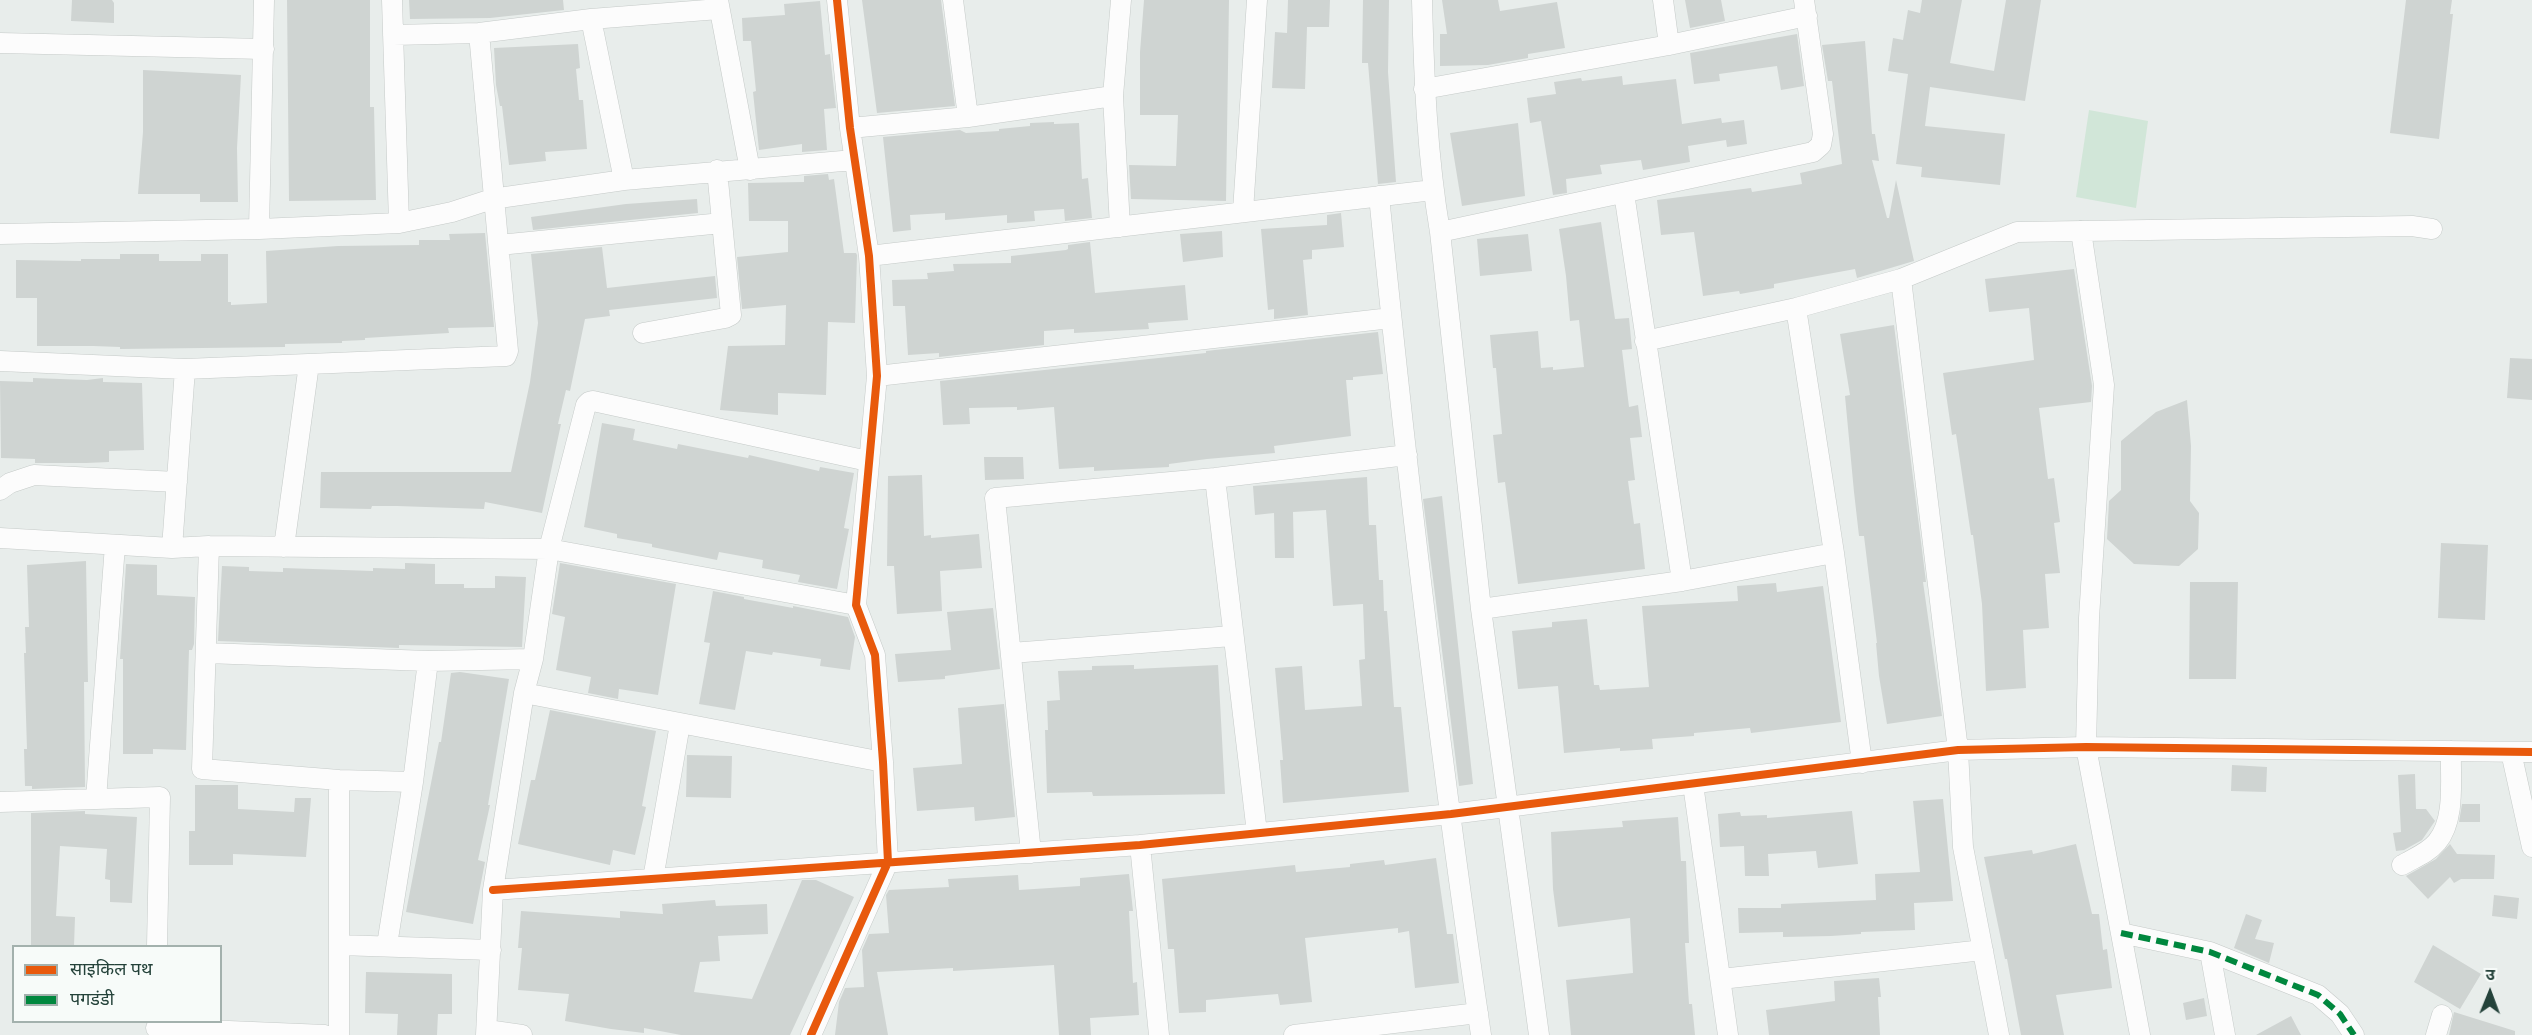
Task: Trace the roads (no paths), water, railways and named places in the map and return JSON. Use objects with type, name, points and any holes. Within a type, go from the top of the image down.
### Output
[{"type":"street","points":[[258,229],[264,0]]},
{"type":"street","points":[[392,0],[399,223]]},
{"type":"street","points":[[811,1035],[888,862],[884,762],[875,655],[856,605],[877,376],[869,255],[854,160],[837,0]]},
{"type":"street","points":[[953,0],[968,117]]},
{"type":"street","points":[[1120,227],[1113,96],[1121,0]]},
{"type":"street","points":[[1243,211],[1257,0]]},
{"type":"street","points":[[1422,0],[1424,89],[1433,190],[1440,232],[1481,609],[1539,1035]]},
{"type":"street","points":[[1663,0],[1670,45]]},
{"type":"street","points":[[393,34],[479,33],[719,4],[750,170]]},
{"type":"street","points":[[1424,89],[1670,45],[1805,8],[1823,134],[1821,145],[1813,152],[1440,232]]},
{"type":"street","points":[[591,20],[624,180]]},
{"type":"street","points":[[0,361],[185,369],[506,356],[508,351],[499,245],[492,199],[479,33]]},
{"type":"street","points":[[0,43],[264,50]]},
{"type":"street","points":[[850,128],[968,117],[1113,96]]},
{"type":"street","points":[[0,234],[258,229],[399,223],[452,212],[492,199],[624,180],[717,170],[750,170],[854,160]]},
{"type":"street","points":[[643,333],[731,315],[717,170]]},
{"type":"street","points":[[869,255],[1433,190]]},
{"type":"street","points":[[1624,193],[1682,581]]},
{"type":"street","points":[[1379,196],[1407,455],[1481,1035]]},
{"type":"street","points":[[499,245],[722,223]]},
{"type":"street","points":[[1645,341],[1796,308],[1901,279],[2017,232],[2412,226],[2432,229]]},
{"type":"street","points":[[2081,231],[2104,385],[2089,618],[2086,747],[2140,1035]]},
{"type":"street","points":[[1901,279],[1958,750],[1963,847],[2000,1035]]},
{"type":"street","points":[[1796,308],[1834,554],[1862,763]]},
{"type":"street","points":[[877,376],[1391,318]]},
{"type":"street","points":[[284,547],[309,364]]},
{"type":"street","points":[[172,548],[185,369]]},
{"type":"street","points":[[522,1035],[486,1032],[493,890],[524,693],[533,659],[549,549],[589,402],[868,461]]},
{"type":"street","points":[[1031,853],[995,498],[1215,478],[1407,455]]},
{"type":"street","points":[[0,490],[10,483],[34,475],[177,482]]},
{"type":"street","points":[[1215,478],[1257,832]]},
{"type":"street","points":[[0,538],[172,548],[209,546],[549,549],[856,605]]},
{"type":"street","points":[[96,799],[115,545]]},
{"type":"street","points":[[209,546],[202,769],[339,780],[413,782]]},
{"type":"street","points":[[1481,609],[1682,581],[1834,554]]},
{"type":"street","points":[[1011,653],[1232,636]]},
{"type":"street","points":[[206,653],[428,661],[533,659]]},
{"type":"street","points":[[387,945],[413,782],[428,661]]},
{"type":"street","points":[[524,693],[884,762]]},
{"type":"street","points":[[653,879],[680,724]]},
{"type":"street","points":[[493,890],[1140,845],[1451,814],[1958,750],[2086,747],[2532,752]]},
{"type":"street","points":[[2402,865],[2425,852],[2438,841],[2446,827],[2449,810],[2451,751]]},
{"type":"street","points":[[2511,752],[2532,848]]},
{"type":"street","points":[[339,780],[339,1035]]},
{"type":"street","points":[[1693,784],[1728,1035]]},
{"type":"street","points":[[0,802],[159,797],[157,945]]},
{"type":"street","points":[[1140,845],[1159,1035]]},
{"type":"street","points":[[2121,933],[2210,952],[2318,995],[2340,1014],[2354,1035]]},
{"type":"street","points":[[339,945],[491,950]]},
{"type":"street","points":[[1721,980],[1983,950]]},
{"type":"street","points":[[2210,952],[2225,1035]]},
{"type":"street","points":[[1294,1035],[1478,1013]]},
{"type":"street","points":[[2436,1035],[2442,1015]]},
{"type":"street","points":[[156,1028],[325,1035]]}]
